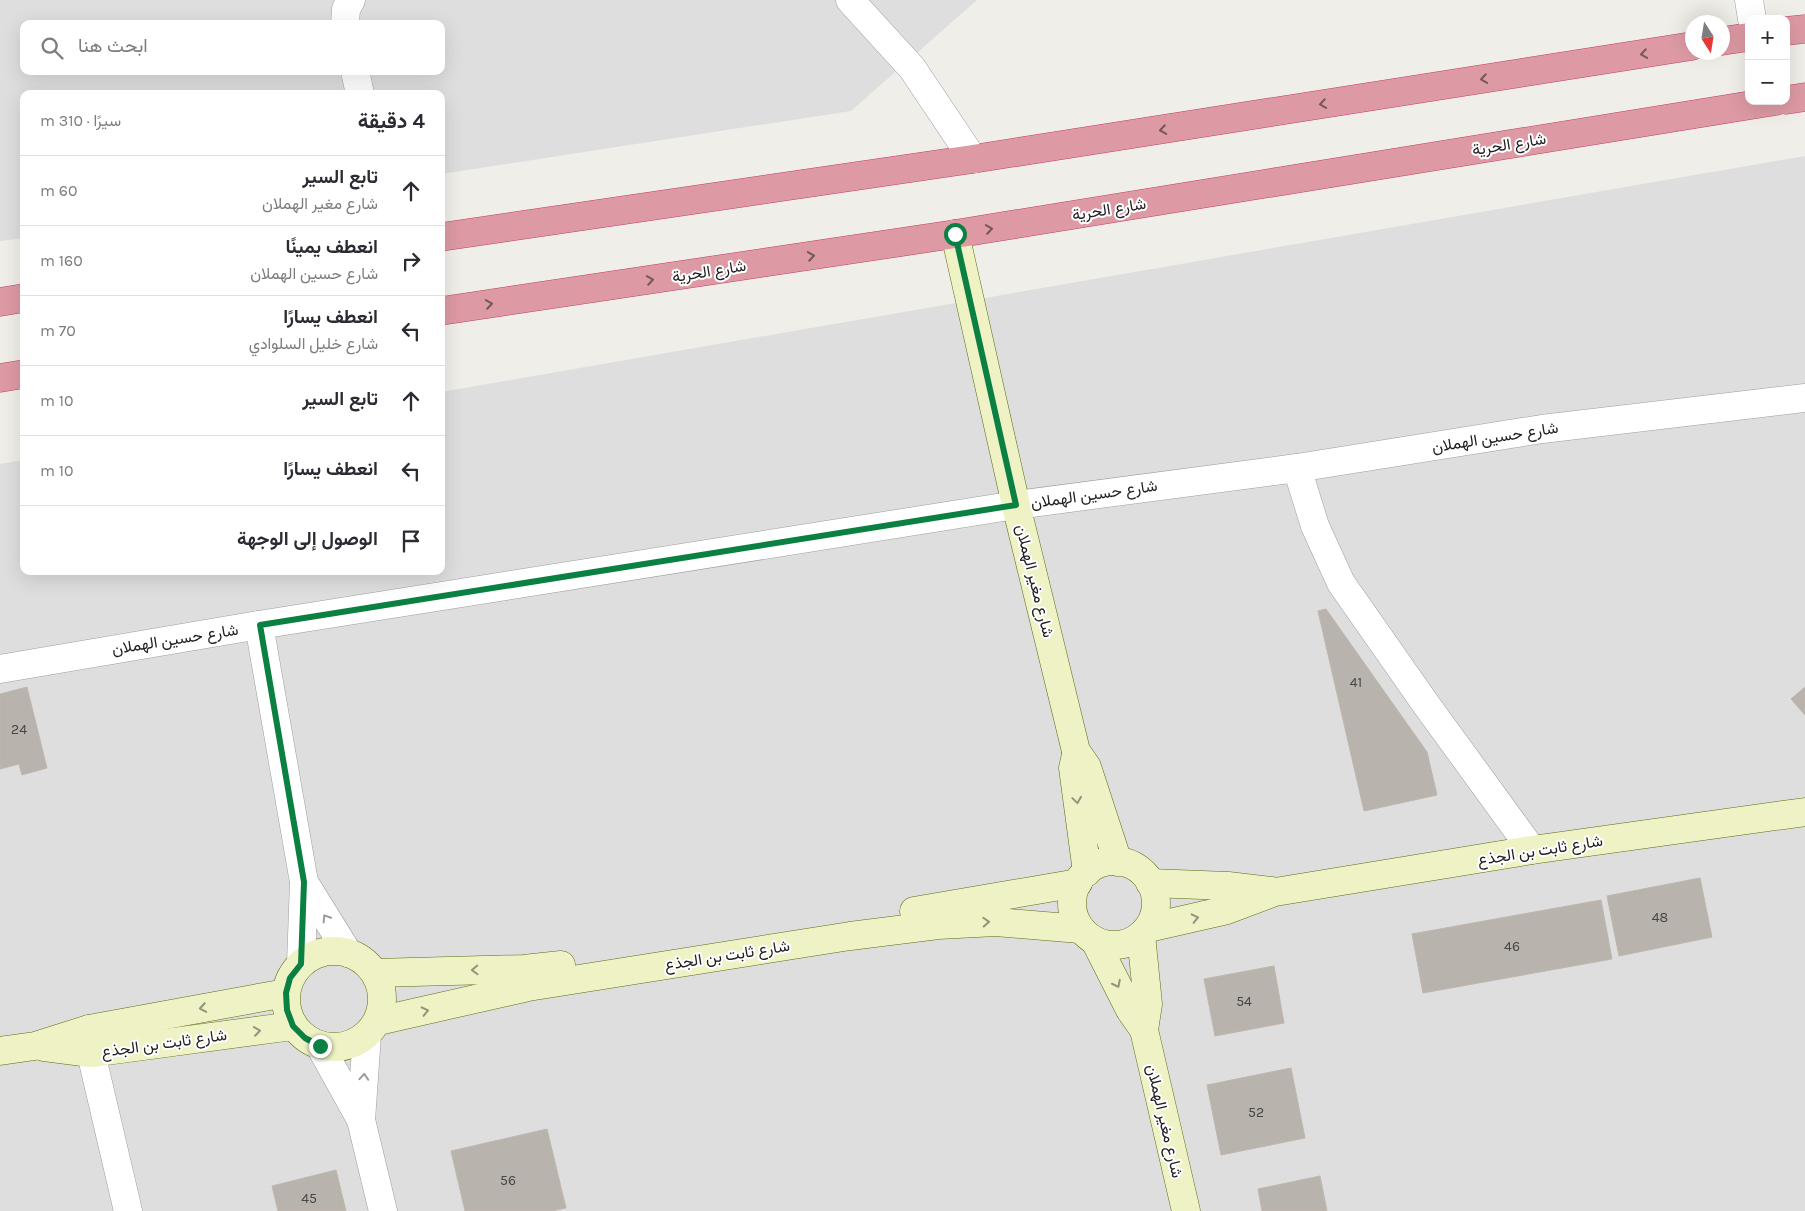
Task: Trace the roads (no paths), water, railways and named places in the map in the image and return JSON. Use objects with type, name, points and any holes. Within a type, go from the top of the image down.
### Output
[{"type":"highway","points":[[1790,31],[1805,29]]},
{"type":"highway","points":[[1730,40],[1745,38]]},
{"type":"highway","points":[[445,236],[973,159],[1685,47]]},
{"type":"highway","points":[[1790,99],[1805,96]]},
{"type":"highway","name":"شارع الحرية","points":[[445,311],[955,234],[1751,105]]},
{"type":"highway","points":[[0,302],[20,299]]},
{"type":"highway","points":[[0,378],[20,375]]},
{"type":"street","points":[[345,20],[346,9],[350,0]]},
{"type":"street","points":[[850,0],[912,68],[973,159]]},
{"type":"street","points":[[1749,0],[1751,15]]},
{"type":"street","points":[[356,75],[359,90]]},
{"type":"street","name":"شارع مغير الهملان","points":[[955,234],[1016,505],[1076,751],[1074,768],[1082,877]]},
{"type":"street","name":"شارع حسين الهملان","points":[[0,669],[260,625],[1016,505],[1297,468],[1542,429],[1805,398]]},
{"type":"street","points":[[1297,468],[1315,526],[1341,583],[1532,850]]},
{"type":"street","points":[[260,625],[304,882],[301,964]]},
{"type":"street","name":"شارع مغير الهملان","points":[[1076,751],[1087,767],[1118,862]]},
{"type":"street","name":"شارع ثابت بن الجذع","points":[[1144,932],[1227,910],[1275,892],[1532,850],[1805,812]]},
{"type":"street","points":[[1108,862],[1118,862],[1128,864],[1144,874],[1154,891],[1155,910],[1144,932],[1124,944],[1104,944],[1088,935],[1073,911],[1072,901],[1074,892],[1082,877],[1099,865],[1108,862]]},
{"type":"street","name":"شارع ثابت بن الجذع","points":[[375,973],[524,969],[600,961],[940,907],[1082,877]]},
{"type":"street","points":[[304,882],[348,953]]},
{"type":"street","name":"شارع ثابت بن الجذع","points":[[1150,883],[1228,886],[1275,892]]},
{"type":"street","name":"شارع ثابت بن الجذع","points":[[372,1028],[528,987],[860,935],[938,925],[996,922],[1088,935]]},
{"type":"street","name":"شارع مغير الهملان","points":[[1144,932],[1148,1004],[1144,1030],[1186,1211]]},
{"type":"street","name":"شارع مغير الهملان","points":[[1088,935],[1130,1010],[1144,1030]]},
{"type":"street","points":[[361,1120],[372,1028],[382,1005],[381,988],[375,973],[363,961],[348,953],[332,951],[315,955],[301,964],[290,978],[286,993],[287,1010],[293,1026],[305,1038],[320,1046],[336,1048],[353,1044],[372,1028]]},
{"type":"street","name":"شارع ثابت بن الجذع","points":[[90,1041],[286,993]]},
{"type":"street","name":"شارع ثابت بن الجذع","points":[[0,1051],[90,1041],[293,1026]]},
{"type":"street","points":[[90,1041],[128,1211]]},
{"type":"street","points":[[320,1046],[361,1120],[382,1211]]}]
